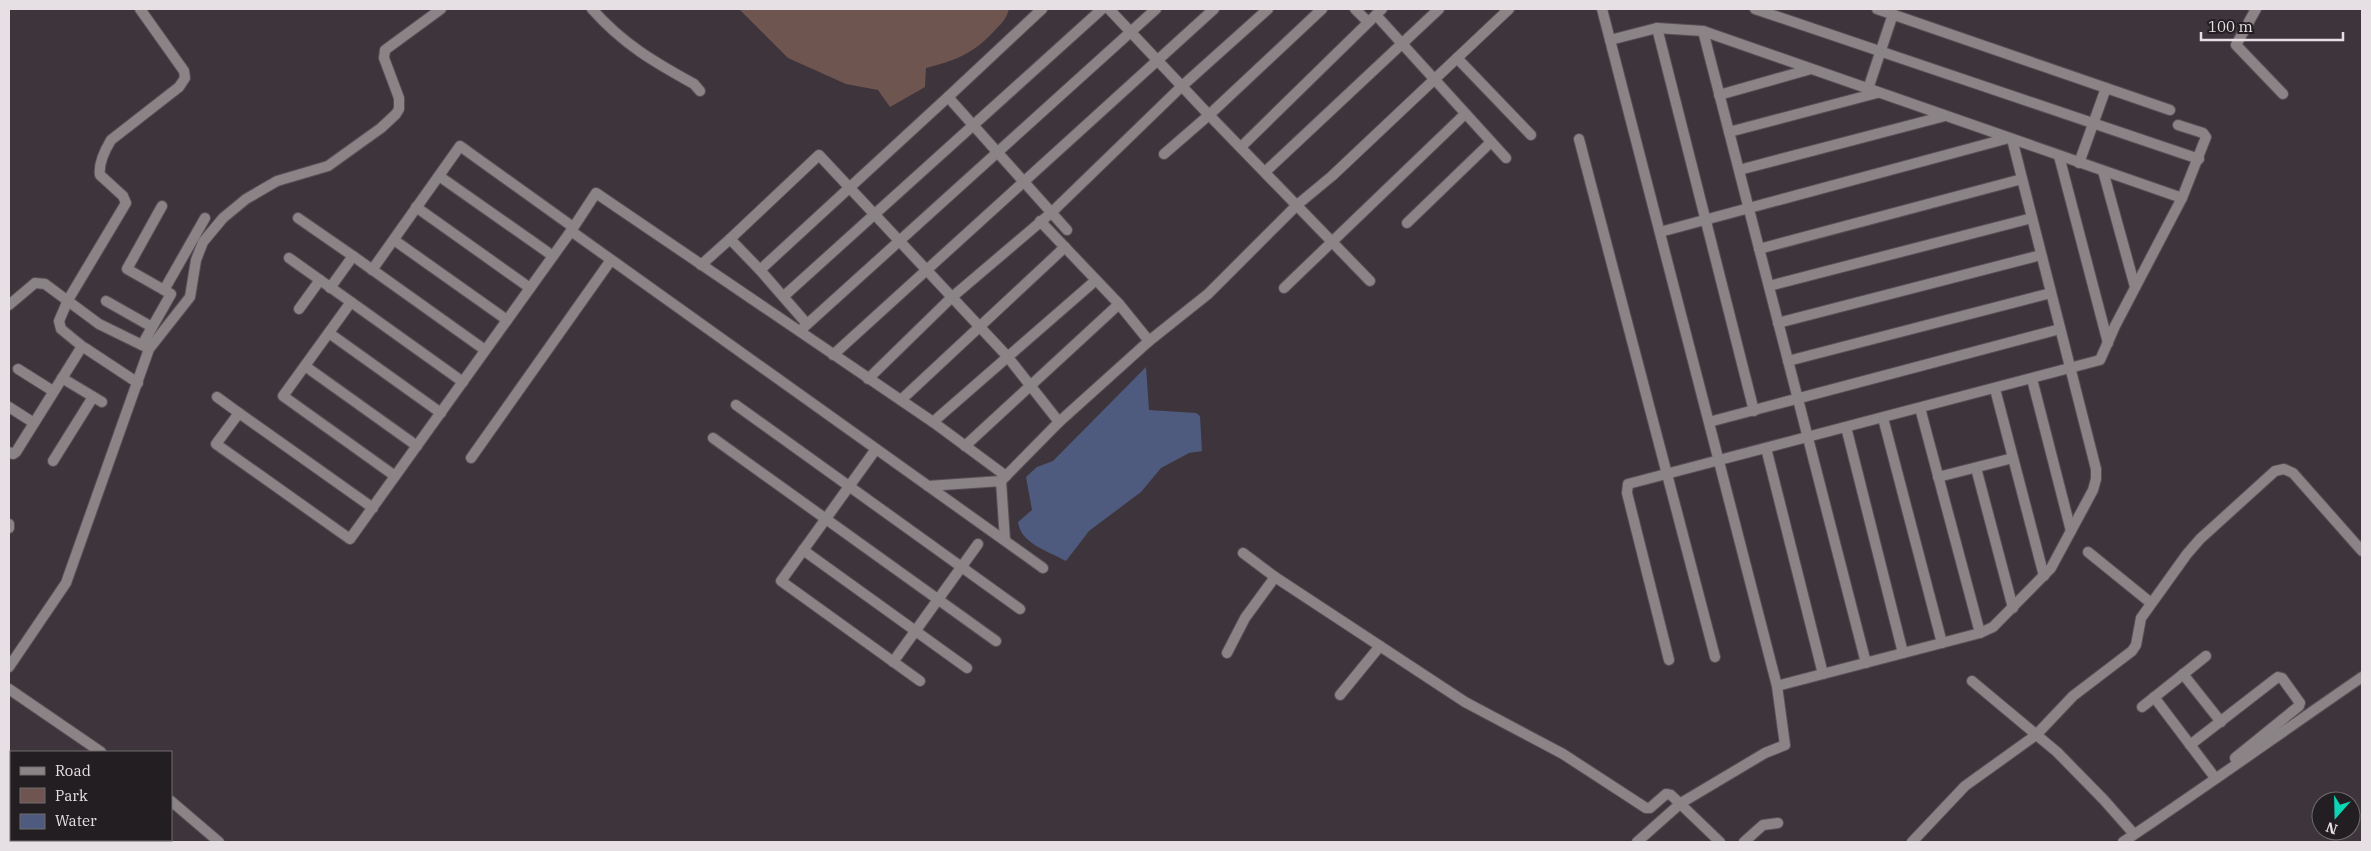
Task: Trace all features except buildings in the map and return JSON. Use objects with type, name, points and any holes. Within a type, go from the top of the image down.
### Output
[{"type":"street","points":[[138,383],[83,347],[58,324],[68,300],[126,203],[123,196],[100,175],[100,167],[107,147],[111,140],[179,86],[185,78],[184,71],[140,9]]},
{"type":"street","points":[[145,347],[190,297],[198,252],[209,233],[223,218],[267,186],[328,166],[382,128],[396,114],[399,109],[399,98],[384,58],[385,50],[441,9]]},
{"type":"street","points":[[592,9],[624,42],[694,84],[700,91]]},
{"type":"street","points":[[760,270],[848,186],[948,97],[1042,9]]},
{"type":"street","points":[[784,296],[875,216],[1102,9]]},
{"type":"street","points":[[1109,9],[1181,87],[1370,281]]},
{"type":"street","points":[[799,332],[998,154],[1156,9]]},
{"type":"street","points":[[832,355],[1214,9]]},
{"type":"street","points":[[868,379],[952,298],[1051,213],[1181,87],[1268,9]]},
{"type":"street","points":[[1164,154],[1209,115],[1322,9]]},
{"type":"street","points":[[1356,9],[1375,15],[1506,158]]},
{"type":"street","points":[[1265,172],[1439,9]]},
{"type":"street","points":[[928,486],[1004,479],[1059,422],[1149,341],[1208,294],[1297,206],[1332,176],[1509,9]]},
{"type":"street","points":[[1602,9],[1777,686],[1786,745],[1765,753],[1681,804],[1637,842]]},
{"type":"street","points":[[1755,9],[2199,159]]},
{"type":"street","points":[[1877,9],[2170,110]]},
{"type":"street","points":[[2256,9],[2236,45],[2283,94]]},
{"type":"street","points":[[1872,91],[1880,51],[1893,14]]},
{"type":"street","points":[[1241,147],[1375,15]]},
{"type":"street","points":[[1610,40],[1657,28],[1703,31],[2182,198]]},
{"type":"street","points":[[1657,28],[1754,410]]},
{"type":"street","points":[[1703,31],[1866,663]]},
{"type":"street","points":[[1457,58],[1531,135]]},
{"type":"street","points":[[1720,95],[1811,69]]},
{"type":"street","points":[[2080,163],[2106,88]]},
{"type":"street","points":[[1729,132],[1872,91]]},
{"type":"street","points":[[948,97],[1067,230]]},
{"type":"street","points":[[1284,288],[1465,114]]},
{"type":"street","points":[[1739,170],[1945,116]]},
{"type":"street","points":[[1669,660],[1626,487],[1633,482],[1995,389],[2100,360],[2135,287],[2182,198],[2199,159],[2205,134],[2178,125]]},
{"type":"street","points":[[1579,139],[1715,656]]},
{"type":"street","points":[[1660,232],[2010,139]]},
{"type":"street","points":[[1777,686],[1980,633],[1994,627],[2051,568],[2093,490],[2096,479],[2070,369],[2022,179],[2010,139]]},
{"type":"street","points":[[1407,224],[1491,142]]},
{"type":"street","points":[[372,270],[460,146],[572,229],[610,260],[1043,568]]},
{"type":"street","points":[[701,265],[819,155],[1007,356],[1032,385],[1059,422]]},
{"type":"street","points":[[2059,156],[2108,343]]},
{"type":"street","points":[[2103,172],[2135,287]]},
{"type":"street","points":[[439,176],[553,256]]},
{"type":"street","points":[[1759,249],[2022,179]]},
{"type":"street","points":[[239,413],[216,444],[350,539],[596,193],[933,422],[1004,479],[1005,540]]},
{"type":"street","points":[[9,668],[66,583],[138,383],[145,347],[152,327],[171,294],[127,269],[162,206]]},
{"type":"street","points":[[416,208],[530,288]]},
{"type":"street","points":[[164,290],[205,218]]},
{"type":"street","points":[[298,218],[485,350]]},
{"type":"street","points":[[1769,286],[2032,218]]},
{"type":"street","points":[[1040,221],[1119,304],[1149,341]]},
{"type":"street","points":[[730,239],[784,296],[807,324]]},
{"type":"street","points":[[394,240],[507,320]]},
{"type":"street","points":[[901,400],[1065,247]]},
{"type":"street","points":[[1778,323],[2041,255]]},
{"type":"street","points":[[330,288],[353,256]]},
{"type":"street","points":[[290,258],[463,382]]},
{"type":"street","points":[[470,458],[610,260]]},
{"type":"street","points":[[299,309],[320,280]]},
{"type":"street","points":[[933,422],[1096,280]]},
{"type":"street","points":[[9,305],[35,283],[45,284],[100,324],[145,347]]},
{"type":"street","points":[[1788,361],[2051,293]]},
{"type":"street","points":[[106,301],[152,327]]},
{"type":"street","points":[[351,302],[283,396],[395,476]]},
{"type":"street","points":[[965,446],[1119,304]]},
{"type":"street","points":[[1709,422],[2060,329]]},
{"type":"street","points":[[329,333],[441,412]]},
{"type":"street","points":[[9,452],[13,454],[16,452],[83,347]]},
{"type":"street","points":[[305,366],[417,446]]},
{"type":"street","points":[[18,369],[54,391]]},
{"type":"street","points":[[53,461],[98,399],[62,378]]},
{"type":"street","points":[[2032,379],[2071,531]]},
{"type":"street","points":[[1995,389],[2044,576]]},
{"type":"street","points":[[217,397],[373,508]]},
{"type":"street","points":[[736,405],[1020,609]]},
{"type":"street","points":[[9,407],[34,423]]},
{"type":"street","points":[[1920,408],[1980,633]]},
{"type":"street","points":[[1883,418],[1942,643]]},
{"type":"street","points":[[1846,427],[1904,653]]},
{"type":"street","points":[[713,438],[996,641]]},
{"type":"street","points":[[1766,448],[1823,674]]},
{"type":"street","points":[[876,449],[781,581],[920,681]]},
{"type":"street","points":[[1938,477],[2013,458]]},
{"type":"street","points":[[1976,468],[2013,608]]},
{"type":"street","points":[[1912,842],[1965,786],[2036,735],[2073,696],[2132,651],[2136,645],[2140,622],[2151,603],[2200,539],[2280,469],[2289,471],[2299,478],[2362,551]]},
{"type":"street","points":[[893,662],[978,544]]},
{"type":"street","points":[[803,550],[967,668]]},
{"type":"street","points":[[2088,552],[2151,603]]},
{"type":"street","points":[[1243,553],[1275,577],[1465,702],[1563,754],[1646,808],[1650,808],[1666,794],[1671,795],[1720,842]]},
{"type":"street","points":[[1227,653],[1245,618],[1275,577]]},
{"type":"street","points":[[1340,695],[1380,646]]},
{"type":"street","points":[[2142,707],[2206,656]]},
{"type":"street","points":[[2183,674],[2220,722]]},
{"type":"street","points":[[2190,745],[2278,677],[2300,703],[2296,710],[2204,783],[2204,789]]},
{"type":"street","points":[[2123,842],[2204,789],[2273,738],[2362,677]]},
{"type":"street","points":[[1972,681],[2057,752],[2134,834]]},
{"type":"street","points":[[9,689],[100,751]]},
{"type":"street","points":[[2154,697],[2213,775]]},
{"type":"street","points":[[172,802],[219,842]]},
{"type":"street","points":[[1744,842],[1763,825],[1778,823]]},
{"type":"green space","points":[[739,9],[1009,9],[1003,21],[981,44],[973,50],[947,62],[926,68],[925,87],[890,107],[878,90],[846,84],[788,58]]},
{"type":"water","points":[[1146,367],[1149,410],[1196,413],[1200,416],[1202,451],[1189,453],[1161,468],[1141,492],[1089,531],[1066,561],[1036,546],[1024,536],[1018,522],[1032,510],[1026,477],[1037,467],[1053,461]]}]
